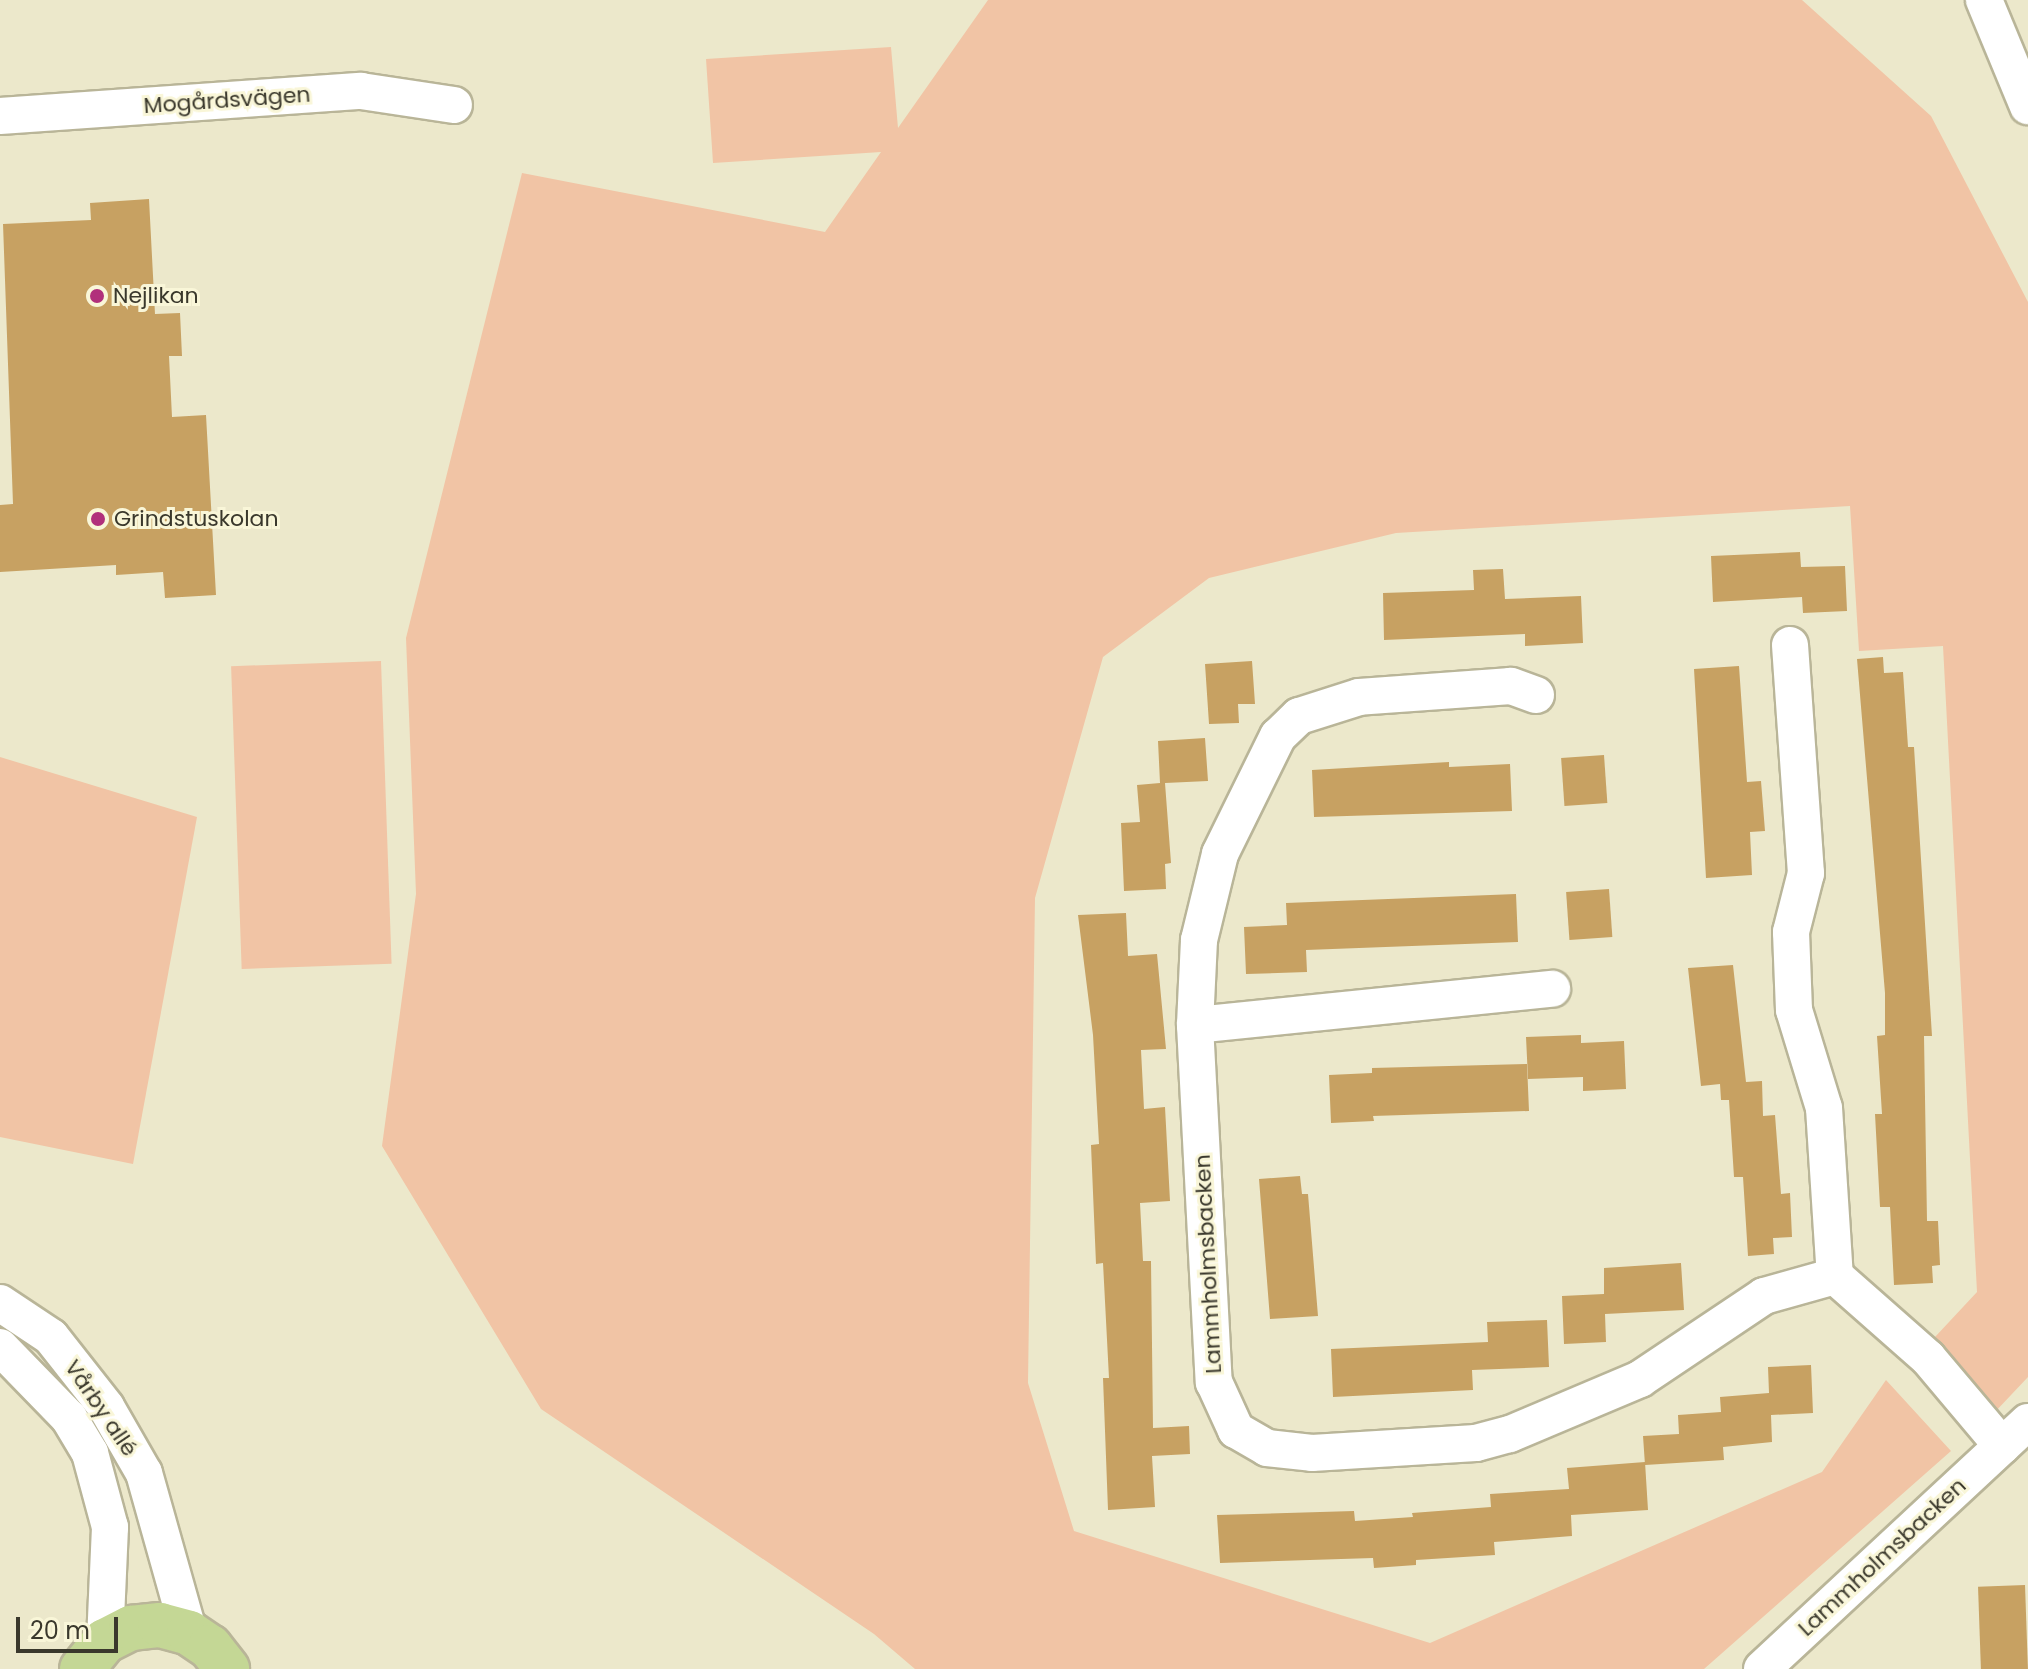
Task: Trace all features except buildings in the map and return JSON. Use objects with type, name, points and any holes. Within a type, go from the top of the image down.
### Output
[{"type":"main road","points":[[85,1660],[146,1627],[261,1669]]},
{"type":"street","points":[[1984,0],[2028,106]]},
{"type":"street","name":"Mogårdsvägen","points":[[0,116],[361,91],[454,105]]},
{"type":"street","points":[[1790,645],[1806,873],[1791,932],[1794,1010],[1824,1108],[1835,1276],[1928,1358],[2002,1446]]},
{"type":"street","name":"Lammholmsbacken","points":[[1536,695],[1511,686],[1359,697],[1299,716],[1278,736],[1220,854],[1199,940],[1195,1025],[1214,1382],[1236,1430],[1267,1448],[1312,1453],[1476,1443],[1510,1434],[1640,1379],[1764,1296],[1835,1276]]},
{"type":"street","points":[[1195,1025],[1552,989]]},
{"type":"street","name":"Vårby allé","points":[[0,1303],[51,1337],[106,1407],[148,1486],[209,1650]]},
{"type":"street","name":"Vårby allé","points":[[0,1347],[69,1418],[90,1453],[110,1527],[85,1660]]},
{"type":"street","name":"Lammholmsbacken","points":[[1762,1669],[2028,1422]]},
{"type":"shaded area","points":[[988,0],[1802,0],[1931,116],[2028,302],[2028,1377],[1994,1413],[1935,1337],[1977,1292],[1943,646],[1859,651],[1850,506],[1396,533],[1209,578],[1103,657],[1035,898],[1028,1383],[1074,1531],[1430,1643],[1822,1472],[1886,1380],[1951,1451],[1704,1669],[915,1669],[874,1634],[541,1409],[382,1146],[416,894],[406,638],[522,173],[825,232],[881,152],[713,163],[706,59],[891,47],[898,128]]},
{"type":"shaded area","points":[[381,661],[392,964],[242,969],[231,666]]},
{"type":"shaded area","points":[[0,757],[197,817],[133,1164],[0,1137]]},
{"type":"place","name":"Nejlikan","points":[[97,296]]},
{"type":"place","name":"Grindstuskolan","points":[[98,519]]}]
